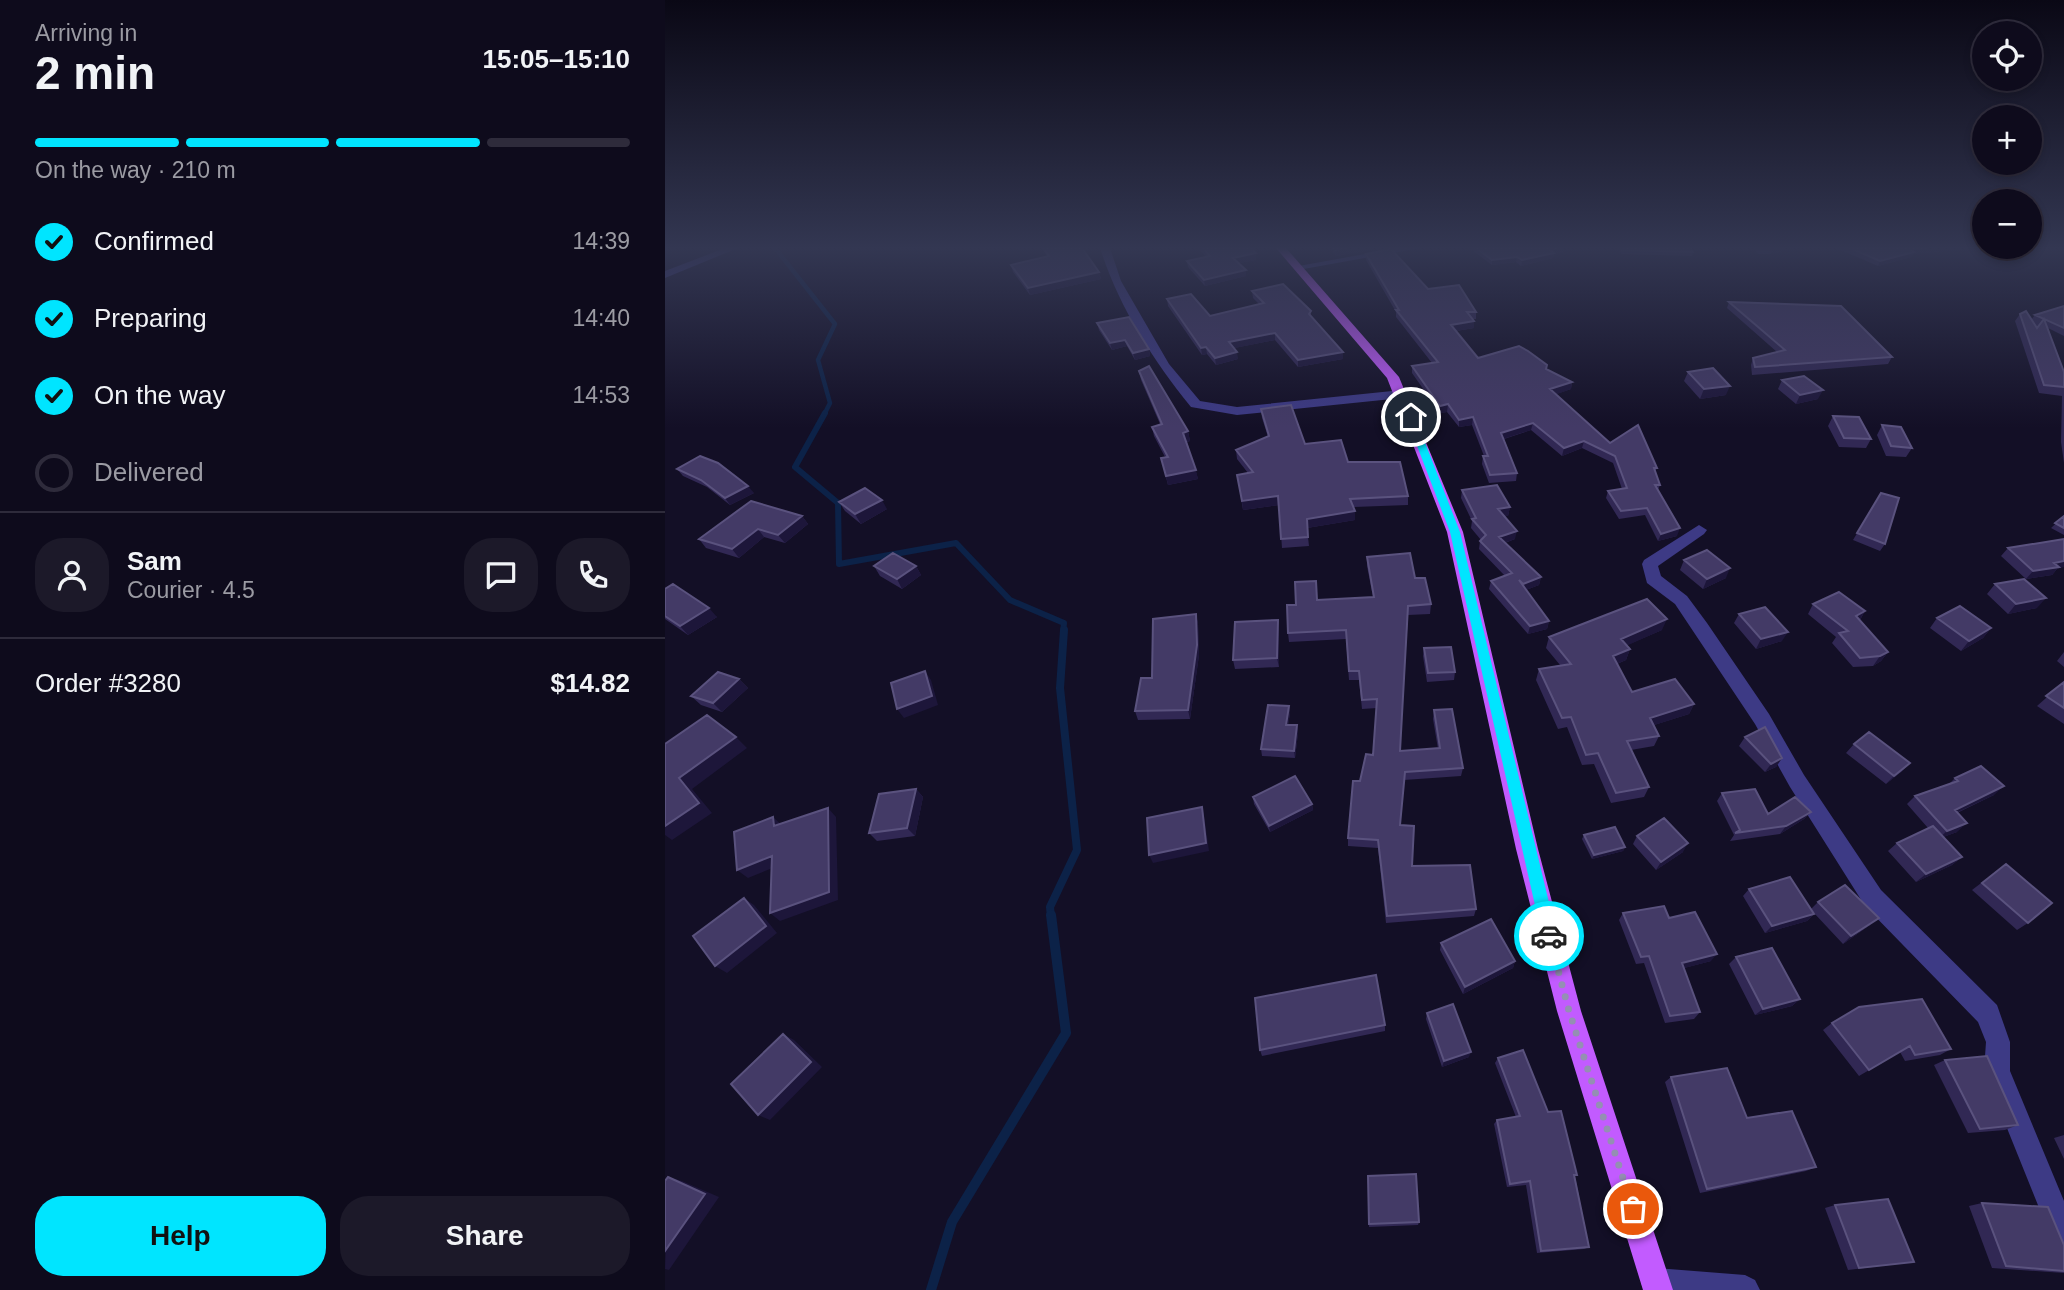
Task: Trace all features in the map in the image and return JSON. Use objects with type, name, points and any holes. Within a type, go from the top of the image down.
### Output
[{"type":"main road","points":[[1334,308],[1393,377],[1455,532],[1527,849],[1569,1011],[1658,1287]]},
{"type":"street","points":[[1131,308],[1164,366],[1196,404],[1237,411],[1402,394]]},
{"type":"street","points":[[1699,530],[1650,564],[1653,579],[1681,600],[1701,628],[1762,719],[1797,781],[1873,898],[1988,1014],[1998,1042],[1997,1071],[2064,1235]]},
{"type":"street","points":[[1658,1287],[1745,1290]]},
{"type":"building","points":[[1173,308],[1203,308],[1210,316],[1242,308],[1308,308],[1311,311],[1309,314],[1343,352],[1298,360],[1275,333],[1229,342],[1237,352],[1215,358],[1206,347],[1201,348]]},
{"type":"building","points":[[1474,308],[1476,312],[1467,312],[1474,321],[1451,325],[1478,358],[1519,346],[1528,351],[1547,365],[1546,369],[1572,382],[1550,389],[1610,443],[1638,425],[1657,468],[1654,468],[1660,485],[1655,485],[1680,528],[1661,534],[1647,508],[1621,511],[1608,491],[1627,488],[1615,456],[1584,441],[1564,448],[1533,423],[1501,433],[1517,473],[1490,475],[1483,456],[1488,456],[1473,417],[1459,420],[1448,404],[1440,406],[1412,366],[1438,362],[1396,310]]},
{"type":"building","points":[[1736,308],[1843,308],[1892,357],[1755,367],[1753,358],[1785,350]]},
{"type":"building","points":[[2064,308],[2064,328],[2035,315]]},
{"type":"building","points":[[2026,311],[2037,328],[2044,319],[2064,372],[2064,387],[2044,385],[2020,314]]},
{"type":"building","points":[[1129,317],[1149,349],[1133,353],[1125,340],[1110,343],[1097,323]]},
{"type":"building","points":[[1149,366],[1188,431],[1183,433],[1196,470],[1166,476],[1161,458],[1168,457],[1152,427],[1162,424],[1139,371]]},
{"type":"building","points":[[1713,368],[1730,386],[1704,389],[1688,372]]},
{"type":"building","points":[[1804,376],[1823,390],[1800,395],[1782,380]]},
{"type":"building","points":[[1291,405],[1305,444],[1341,440],[1348,462],[1400,462],[1408,496],[1350,499],[1355,511],[1307,519],[1308,537],[1281,539],[1278,496],[1242,501],[1237,475],[1253,472],[1236,450],[1269,436],[1261,409]]},
{"type":"building","points":[[1833,416],[1859,417],[1871,439],[1844,438]]},
{"type":"building","points":[[1882,425],[1901,427],[1912,448],[1891,446]]},
{"type":"building","points":[[700,456],[718,463],[748,486],[725,498],[701,480],[677,469]]},
{"type":"building","points":[[1497,485],[1510,507],[1498,509],[1517,531],[1499,537],[1541,577],[1523,584],[1519,580],[1549,621],[1530,626],[1491,581],[1512,573],[1480,541],[1486,535],[1472,519],[1476,518],[1462,490]]},
{"type":"building","points":[[865,488],[882,500],[855,514],[839,502]]},
{"type":"building","points":[[1881,493],[1899,498],[1885,544],[1857,533]]},
{"type":"building","points":[[751,501],[802,516],[778,535],[758,529],[732,549],[699,539]]},
{"type":"building","points":[[2064,516],[2064,528],[2055,523]]},
{"type":"building","points":[[2064,539],[2064,561],[2054,563],[2059,567],[2033,571],[2008,548]]},
{"type":"building","points":[[1707,550],[1730,568],[1707,579],[1684,560]]},
{"type":"building","points":[[893,553],[916,566],[897,579],[874,566]]},
{"type":"building","points":[[1410,553],[1415,578],[1425,578],[1431,604],[1408,606],[1400,751],[1440,748],[1434,710],[1452,709],[1463,768],[1405,772],[1400,825],[1414,826],[1412,866],[1470,865],[1476,909],[1387,916],[1378,840],[1348,838],[1353,781],[1360,781],[1366,754],[1373,755],[1377,699],[1362,700],[1359,671],[1349,671],[1346,630],[1288,633],[1287,605],[1296,605],[1295,582],[1316,581],[1317,600],[1374,597],[1367,557]]},
{"type":"building","points":[[2024,579],[2046,598],[2016,604],[1995,584]]},
{"type":"building","points":[[673,584],[709,608],[680,626],[665,616],[665,589]]},
{"type":"building","points":[[1839,592],[1865,611],[1856,616],[1888,652],[1880,656],[1860,658],[1839,633],[1848,631],[1813,604]]},
{"type":"building","points":[[1647,599],[1667,619],[1621,639],[1630,649],[1613,656],[1632,692],[1675,679],[1694,704],[1650,718],[1659,736],[1627,741],[1649,787],[1616,793],[1598,753],[1586,755],[1571,717],[1562,718],[1539,669],[1571,664],[1549,637]]},
{"type":"building","points":[[1960,606],[1991,628],[1969,641],[1937,618]]},
{"type":"building","points":[[1765,607],[1788,632],[1761,639],[1739,614]]},
{"type":"building","points":[[1196,614],[1197,645],[1188,710],[1135,711],[1141,678],[1152,678],[1153,619]]},
{"type":"building","points":[[1278,620],[1277,658],[1233,660],[1235,622]]},
{"type":"building","points":[[1451,647],[1455,672],[1428,673],[1424,648]]},
{"type":"building","points":[[925,671],[932,696],[897,709],[891,683]]},
{"type":"building","points":[[718,672],[739,679],[713,703],[691,696]]},
{"type":"building","points":[[2064,682],[2064,708],[2046,696]]},
{"type":"building","points":[[1268,705],[1289,706],[1286,725],[1297,725],[1294,751],[1261,749]]},
{"type":"building","points":[[707,715],[736,737],[679,778],[699,803],[665,826],[665,744]]},
{"type":"building","points":[[1765,727],[1782,758],[1771,764],[1745,737]]},
{"type":"building","points":[[1869,732],[1910,763],[1894,776],[1854,744]]},
{"type":"building","points":[[1981,766],[2004,786],[1955,810],[1967,823],[1947,831],[1915,796],[1958,781],[1955,778]]},
{"type":"building","points":[[1295,776],[1312,804],[1269,826],[1253,797]]},
{"type":"building","points":[[916,789],[907,828],[869,833],[879,794]]},
{"type":"building","points":[[1755,789],[1768,814],[1795,797],[1811,812],[1786,826],[1735,833],[1740,830],[1722,793]]},
{"type":"building","points":[[1202,807],[1206,843],[1149,855],[1147,818]]},
{"type":"building","points":[[828,808],[829,892],[770,913],[772,856],[737,870],[734,832],[773,817],[774,826]]},
{"type":"building","points":[[1664,818],[1688,843],[1661,862],[1637,836]]},
{"type":"building","points":[[1933,826],[1962,857],[1926,874],[1897,843]]},
{"type":"building","points":[[1615,827],[1625,847],[1594,855],[1584,835]]},
{"type":"building","points":[[2006,864],[2052,903],[2028,923],[1982,883]]},
{"type":"building","points":[[1790,877],[1814,914],[1772,926],[1749,889]]},
{"type":"building","points":[[1845,885],[1879,918],[1851,936],[1818,902]]},
{"type":"building","points":[[744,898],[766,926],[715,966],[693,936]]},
{"type":"building","points":[[1664,906],[1669,918],[1695,912],[1717,954],[1682,963],[1700,1012],[1670,1016],[1649,956],[1641,957],[1623,913]]},
{"type":"building","points":[[1491,919],[1515,961],[1465,987],[1441,943]]},
{"type":"building","points":[[1772,948],[1800,999],[1763,1009],[1736,957]]},
{"type":"building","points":[[1376,975],[1385,1025],[1260,1050],[1255,998]]},
{"type":"building","points":[[1922,999],[1951,1049],[1915,1055],[1910,1046],[1869,1070],[1832,1023],[1859,1007]]},
{"type":"building","points":[[1453,1004],[1471,1052],[1444,1061],[1427,1013]]},
{"type":"building","points":[[783,1034],[811,1062],[758,1115],[731,1084]]},
{"type":"building","points":[[1523,1050],[1548,1112],[1561,1111],[1577,1175],[1574,1175],[1589,1247],[1541,1251],[1530,1181],[1510,1184],[1497,1120],[1520,1116],[1498,1058]]},
{"type":"building","points":[[1987,1056],[2018,1125],[1980,1129],[1945,1060]]},
{"type":"building","points":[[1727,1068],[1747,1118],[1792,1111],[1816,1167],[1707,1189],[1671,1077]]},
{"type":"building","points":[[1416,1174],[1419,1222],[1369,1224],[1368,1176]]},
{"type":"building","points":[[668,1177],[705,1194],[665,1251],[665,1181]]},
{"type":"building","points":[[1888,1199],[1914,1262],[1859,1268],[1835,1205]]},
{"type":"building","points":[[1982,1203],[2048,1207],[2064,1245],[2064,1271],[2006,1266]]},
{"type":"waterway","points":[[823,308],[835,324],[818,360],[830,403],[825,413]]},
{"type":"waterway","points":[[825,413],[795,467],[838,503],[839,564],[956,543],[1010,600],[1064,623],[1063,632]]},
{"type":"waterway","points":[[1051,917],[1050,907],[1077,850],[1060,688],[1064,630]]},
{"type":"waterway","points":[[931,1290],[952,1222],[1066,1033],[1051,915]]},
{"type":"way so far","points":[[1549,936],[1569,1011],[1633,1209]]},
{"type":"route","points":[[1411,417],[1455,532],[1549,936]]}]
